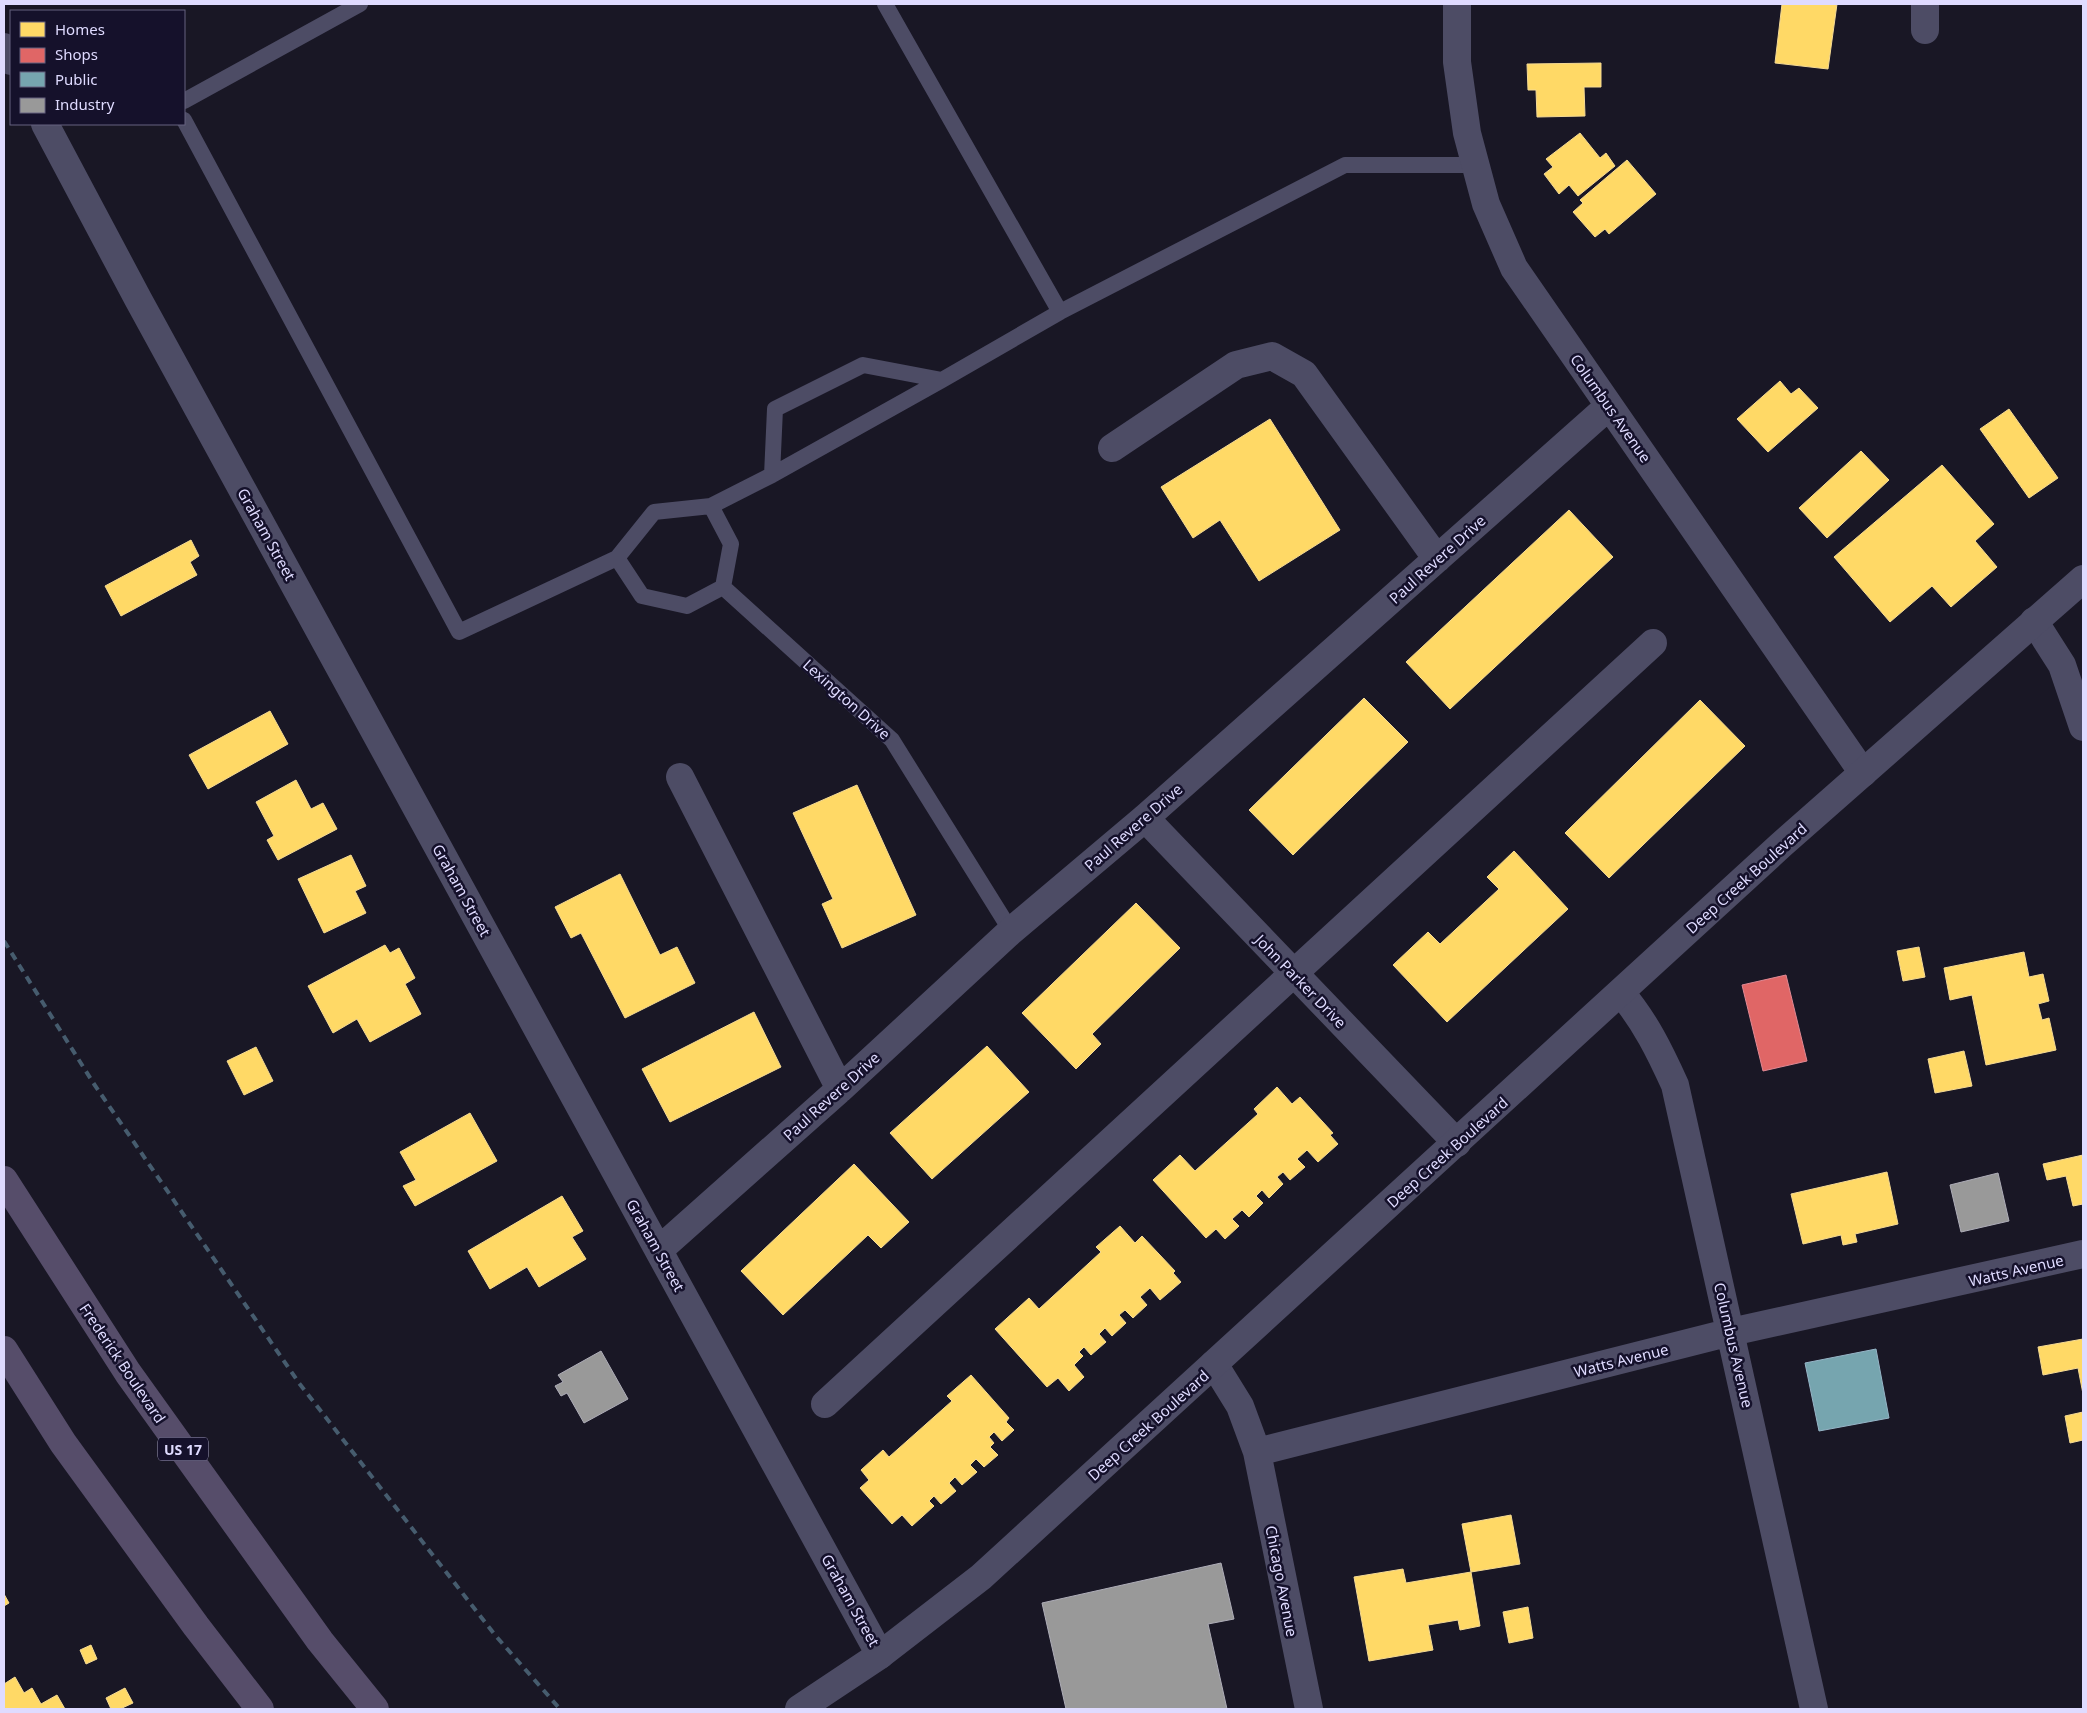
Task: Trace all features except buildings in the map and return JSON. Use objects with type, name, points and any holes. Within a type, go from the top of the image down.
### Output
[{"type":"main road","name":"Frederick Boulevard","points":[[4,1180],[128,1374],[320,1641],[375,1709]]},
{"type":"main road","points":[[4,1350],[63,1443],[196,1626],[260,1709]]},
{"type":"street","name":"Columbus Avenue","points":[[1457,4],[1457,62],[1467,133],[1486,204],[1514,268],[1863,773]]},
{"type":"street","points":[[4,46],[10,59]]},
{"type":"street","name":"Graham Street","points":[[46,125],[157,334],[880,1654]]},
{"type":"street","points":[[1112,448],[1236,365],[1272,356],[1304,374],[1437,558]]},
{"type":"street","name":"Paul Revere Drive","points":[[659,1250],[840,1089],[1011,931],[1145,818],[1609,406]]},
{"type":"street","name":"Deep Creek Boulevard","points":[[799,1709],[880,1654],[981,1577],[1781,845],[2083,579]]},
{"type":"street","points":[[2034,621],[2062,665],[2083,727]]},
{"type":"street","points":[[825,1404],[1653,642]]},
{"type":"street","points":[[680,776],[840,1089]]},
{"type":"street","name":"John Parker Drive","points":[[1145,818],[1457,1143]]},
{"type":"street","name":"Columbus Avenue","points":[[1621,993],[1633,1006],[1655,1040],[1675,1085],[1814,1709]]},
{"type":"street","name":"Watts Avenue","points":[[1257,1452],[1731,1332],[2083,1254]]},
{"type":"street","points":[[1214,1364],[1240,1406],[1257,1452]]},
{"type":"street","name":"Chicago Avenue","points":[[1257,1452],[1309,1709]]},
{"type":"lane","points":[[185,100],[360,4]]},
{"type":"lane","points":[[885,4],[1060,312]]},
{"type":"lane","points":[[185,122],[459,632],[617,558],[654,512],[711,506],[942,380],[1060,312],[1345,164],[1476,164]]},
{"type":"lane","points":[[772,474],[775,409],[863,365],[942,380]]},
{"type":"lane","points":[[617,558],[642,596],[687,606],[723,587],[731,544],[711,506]]},
{"type":"lane","name":"Lexington Drive","points":[[723,587],[892,740],[1011,931]]},
{"type":"railway","points":[[4,941],[94,1084],[299,1383],[495,1635],[560,1709]]}]
